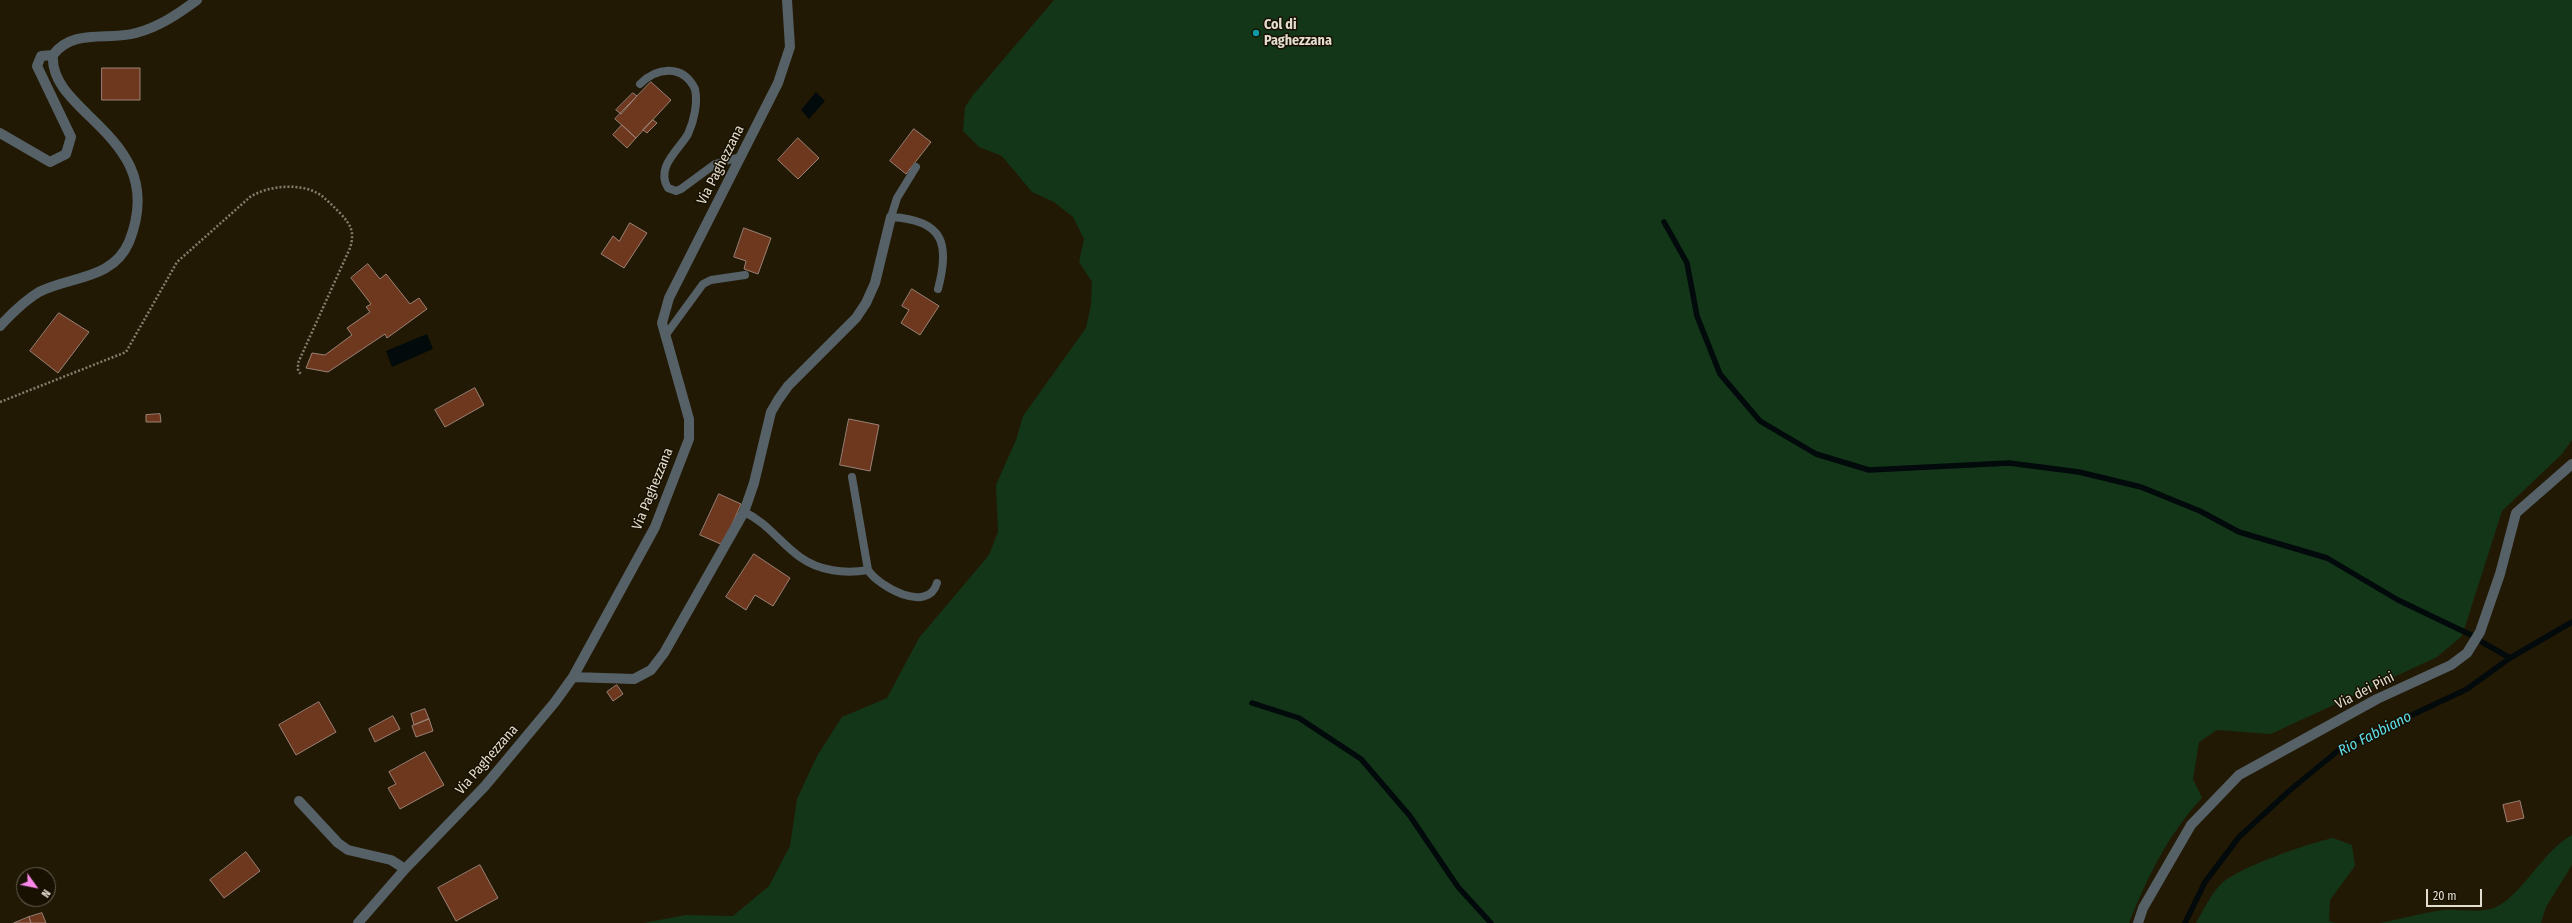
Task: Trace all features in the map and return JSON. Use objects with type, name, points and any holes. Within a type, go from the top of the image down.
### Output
[{"type":"street","points":[[0,133],[50,162],[66,154],[71,137],[37,66],[41,56],[53,55],[67,43],[82,37],[136,34],[171,19],[197,0]]},
{"type":"street","name":"Via Paghezzana","points":[[358,923],[405,869],[485,786],[573,678],[655,527],[689,438],[689,419],[662,323],[669,298],[778,83],[790,47],[787,0]]},
{"type":"street","points":[[0,326],[18,306],[40,292],[85,278],[105,269],[121,256],[129,241],[137,205],[133,172],[126,157],[116,143],[67,92],[56,74],[52,63],[53,55]]},
{"type":"street","points":[[573,678],[634,679],[651,670],[664,653],[744,512],[754,483],[771,412],[788,386],[856,318],[866,303],[875,283],[891,217]]},
{"type":"street","name":"Via dei Pini","points":[[2138,923],[2143,908],[2191,825],[2239,775],[2378,699],[2451,665],[2467,653],[2480,632],[2500,574],[2516,513],[2572,464]]},
{"type":"street","points":[[299,801],[338,844],[348,850],[391,860],[405,869]]},
{"type":"lane","points":[[640,84],[648,76],[660,70],[668,70],[686,78],[695,89],[694,112],[688,133],[668,160],[665,170],[664,176],[668,188],[676,191],[681,189],[715,164],[740,157]]},
{"type":"lane","points":[[916,167],[897,198],[891,217],[919,223],[938,233],[943,244],[944,260],[938,289]]},
{"type":"lane","points":[[665,336],[702,284],[711,280],[745,275]]},
{"type":"lane","points":[[852,477],[868,570],[873,578],[887,588],[902,595],[924,595],[936,588],[937,583]]},
{"type":"lane","points":[[744,512],[760,519],[801,558],[824,568],[849,573],[868,570]]},
{"type":"path","points":[[0,402],[126,352],[177,262],[250,197],[259,192],[279,187],[299,188],[321,195],[353,229],[354,237],[298,363],[298,371],[302,376]]},
{"type":"green space","points":[[1054,0],[2572,0],[2572,440],[2562,454],[2502,511],[2462,636],[2437,657],[2271,734],[2217,730],[2199,742],[2193,779],[2202,798],[2179,826],[2160,857],[2143,890],[2129,923],[644,923],[686,915],[733,916],[769,886],[790,846],[797,799],[817,756],[842,717],[887,698],[919,638],[989,555],[998,532],[996,485],[1016,440],[1023,416],[1086,328],[1091,305],[1092,282],[1079,262],[1084,239],[1073,217],[1054,202],[1032,192],[1002,156],[979,147],[963,131],[965,107],[973,95]]},
{"type":"green space","points":[[2572,835],[2572,865],[2546,907],[2541,923],[2380,923],[2443,910],[2474,911],[2496,907],[2503,903],[2521,886],[2553,849]]},
{"type":"green space","points":[[2333,838],[2352,845],[2355,866],[2330,900],[2329,921],[2335,923],[2196,923],[2214,893],[2221,884],[2229,878],[2274,857]]},
{"type":"shaded area","points":[[816,92],[825,101],[809,119],[801,110]]},
{"type":"shaded area","points":[[427,334],[433,349],[392,367],[386,351]]},
{"type":"building","points":[[102,68],[140,68],[140,100],[102,100]]},
{"type":"building","points":[[651,82],[671,100],[636,138],[615,119]]},
{"type":"building","points":[[633,93],[637,96],[621,114],[616,110]]},
{"type":"building","points":[[653,120],[657,123],[647,133],[643,130]]},
{"type":"building","points":[[622,125],[636,138],[627,148],[613,135]]},
{"type":"building","points":[[914,129],[931,142],[906,174],[890,161]]},
{"type":"building","points":[[798,138],[819,158],[798,179],[778,160]]},
{"type":"building","points":[[630,223],[647,233],[624,268],[601,254],[613,236],[619,241]]},
{"type":"building","points":[[744,228],[771,238],[758,274],[744,269],[746,261],[734,257]]},
{"type":"building","points":[[368,264],[380,279],[386,274],[410,304],[419,298],[427,309],[387,338],[385,334],[328,372],[306,368],[312,353],[325,355],[352,335],[347,328],[370,312],[366,307],[371,304],[351,278]]},
{"type":"building","points":[[912,289],[939,306],[920,335],[901,323],[909,310],[902,306]]},
{"type":"building","points":[[59,313],[89,332],[58,373],[30,351]]},
{"type":"building","points":[[475,388],[484,405],[445,427],[435,410]]},
{"type":"building","points":[[160,414],[161,422],[146,422],[146,415]]},
{"type":"building","points":[[849,419],[879,425],[870,471],[840,465]]},
{"type":"building","points":[[719,494],[741,504],[723,545],[700,535]]},
{"type":"building","points":[[754,554],[790,578],[773,606],[755,595],[746,610],[726,597]]},
{"type":"building","points":[[617,685],[623,694],[613,701],[607,692]]},
{"type":"building","points":[[319,702],[336,732],[296,755],[279,725]]},
{"type":"building","points":[[425,709],[429,719],[414,725],[411,714]]},
{"type":"building","points":[[393,716],[400,729],[375,742],[369,729]]},
{"type":"building","points":[[429,719],[433,731],[416,737],[412,726]]},
{"type":"building","points":[[425,752],[444,785],[400,809],[388,788],[396,784],[389,772]]},
{"type":"building","points":[[2520,801],[2524,818],[2507,822],[2503,805]]},
{"type":"building","points":[[246,852],[260,871],[224,898],[210,880]]},
{"type":"building","points":[[480,865],[498,898],[456,921],[438,888]]},
{"type":"building","points":[[42,913],[46,923],[31,923],[29,917]]},
{"type":"building","points":[[29,917],[31,923],[14,923]]},
{"type":"waterway","points":[[1664,222],[1687,263],[1697,316],[1720,374],[1760,421],[1816,454],[1869,470],[2009,463],[2079,472],[2141,487],[2200,511],[2239,532],[2327,558],[2398,600],[2471,635]]},
{"type":"waterway","name":"Rio Fabbiano","points":[[2185,923],[2205,882],[2239,837],[2289,791],[2340,749],[2467,689],[2510,658],[2572,622]]},
{"type":"waterway","points":[[2482,642],[2510,658]]},
{"type":"waterway","points":[[1252,703],[1299,718],[1361,759],[1410,816],[1458,887],[1491,923]]},
{"type":"place","name":"Col di Paghezzana","points":[[1256,33]]}]
